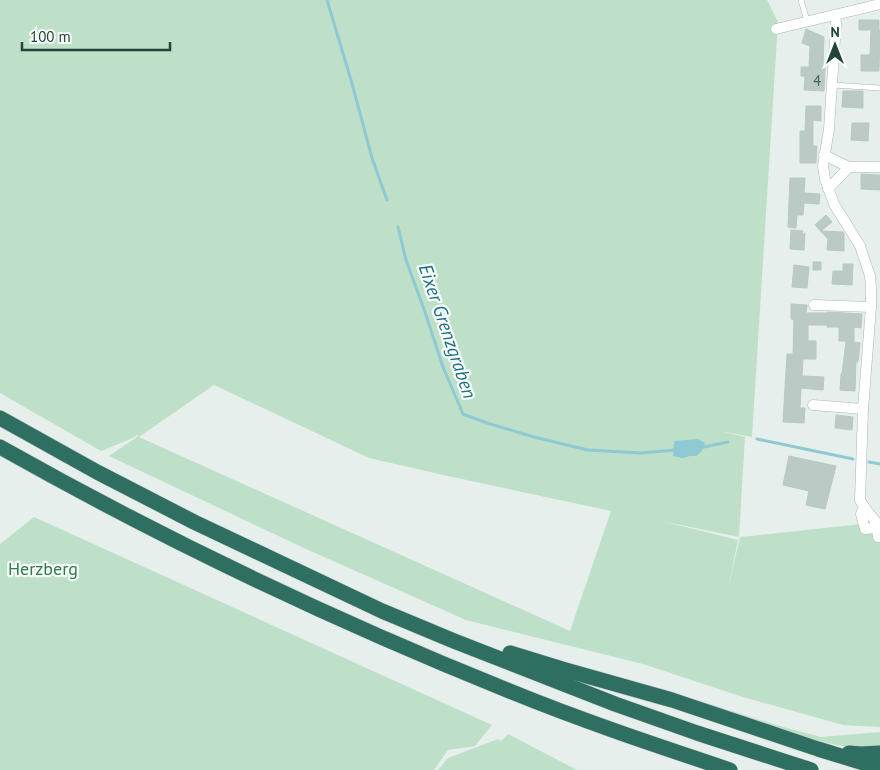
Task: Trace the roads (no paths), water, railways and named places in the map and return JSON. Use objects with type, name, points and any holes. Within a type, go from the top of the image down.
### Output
[{"type":"highway","points":[[0,418],[97,472],[194,522],[382,611],[615,704],[811,770]]},
{"type":"highway","points":[[0,447],[44,472],[255,580],[373,634],[507,690],[608,728],[730,770]]},
{"type":"highway","points":[[454,641],[507,652],[664,698],[818,750],[880,768]]},
{"type":"highway","points":[[818,750],[861,754],[880,753]]},
{"type":"highway","points":[[689,756],[704,770]]},
{"type":"street","points":[[776,29],[880,4]]},
{"type":"street","points":[[835,15],[830,129],[824,155],[825,179],[834,204],[860,246],[870,276],[871,307],[863,409],[860,500],[864,507],[862,514],[866,529],[878,528]]},
{"type":"street","points":[[824,155],[849,166],[880,166]]},
{"type":"street","points":[[828,190],[849,166]]},
{"type":"street","points":[[814,305],[871,307]]},
{"type":"street","points":[[813,406],[863,409]]},
{"type":"lane","points":[[801,0],[808,22]]},
{"type":"lane","points":[[832,86],[880,88]]},
{"type":"water","points":[[698,439],[705,443],[701,452],[696,456],[682,458],[673,456],[674,441]]},
{"type":"waterway","name":"Eixer Grenzgraben","points":[[327,0],[372,158],[387,200]]},
{"type":"waterway","name":"Eixer Grenzgraben","points":[[398,227],[406,260],[443,367],[463,414],[534,437],[588,450],[641,453],[675,450]]},
{"type":"waterway","name":"Eixer Grenzgraben","points":[[757,439],[853,459]]},
{"type":"waterway","name":"Eixer Grenzgraben","points":[[699,448],[728,442]]},
{"type":"waterway","name":"Eixer Grenzgraben","points":[[869,462],[880,464]]},
{"type":"park label","name":"Herzberg","points":[[43,568]]}]
